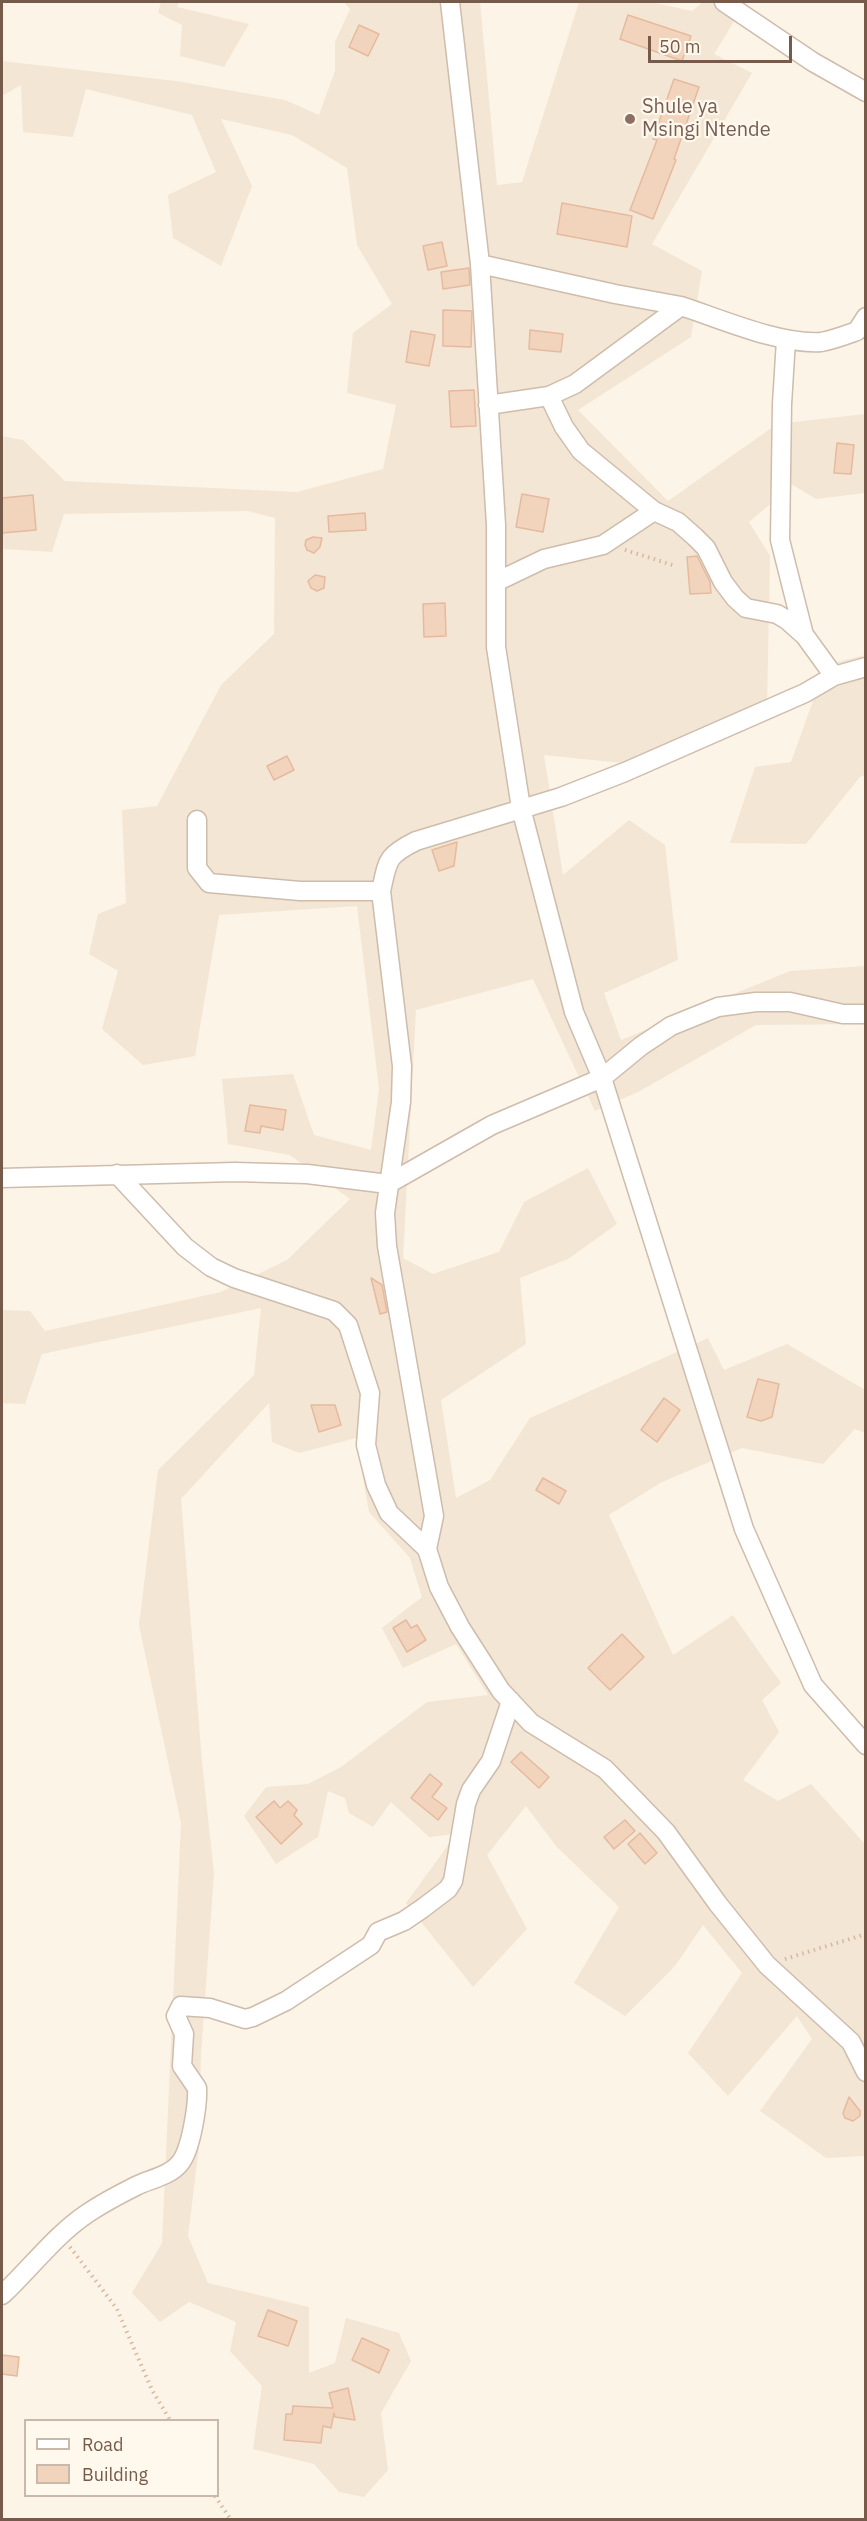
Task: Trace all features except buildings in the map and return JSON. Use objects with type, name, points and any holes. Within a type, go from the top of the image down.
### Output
[{"type":"street","points":[[450,2],[480,264],[496,525],[496,647],[521,808],[574,1012],[602,1078],[744,1529],[813,1685],[866,1745]]},
{"type":"street","points":[[724,2],[813,62],[866,92]]},
{"type":"street","points":[[480,264],[681,306],[786,340],[821,342],[838,338],[857,331],[866,317]]},
{"type":"street","points":[[488,405],[549,396],[575,384],[681,306]]},
{"type":"street","points":[[786,340],[782,404],[780,540],[805,636]]},
{"type":"street","points":[[549,396],[564,427],[580,451],[654,511],[678,522],[706,548],[723,582],[746,608],[777,614],[805,636],[834,676]]},
{"type":"street","points":[[496,582],[544,559],[603,546],[654,511]]},
{"type":"street","points":[[427,1549],[434,1516],[387,1246],[385,1213],[401,1102],[402,1066],[381,891],[388,863],[394,852],[416,841],[561,797],[625,772],[805,693],[834,676],[866,668]]},
{"type":"street","points":[[197,820],[197,868],[209,883],[300,891],[381,891]]},
{"type":"street","points":[[2,1178],[117,1174],[275,1173],[388,1184],[492,1125],[602,1078],[641,1046],[671,1026],[718,1007],[756,1002],[790,1002],[843,1014],[866,1014]]},
{"type":"street","points":[[117,1174],[185,1247],[211,1267],[234,1278],[334,1311],[348,1325],[370,1393],[366,1445],[376,1485],[389,1513],[427,1549],[439,1587],[460,1627],[501,1690],[531,1723],[605,1769],[666,1832],[718,1904],[767,1965],[850,2042],[866,2072]]},
{"type":"street","points":[[2,2295],[61,2235],[88,2213],[137,2185],[154,2180],[178,2166],[183,2159],[198,2098],[197,2088],[182,2066],[184,2034],[176,2016],[181,2006],[210,2008],[237,2018],[253,2017],[286,2001],[371,1945],[378,1932],[404,1921],[448,1889],[453,1881],[466,1804],[471,1790],[491,1761],[511,1701]]},
{"type":"path","points":[[603,546],[645,555],[676,566]]},
{"type":"path","points":[[767,1965],[866,1934]]},
{"type":"path","points":[[61,2235],[117,2309],[152,2390],[169,2419]]},
{"type":"path","points":[[216,2497],[231,2520]]},
{"type":"shaded area","points":[[161,2],[179,2],[177,7],[249,24],[224,67],[180,56],[182,25],[158,13]]},
{"type":"shaded area","points":[[344,2],[480,2],[497,185],[522,182],[579,2],[650,2],[692,11],[703,2],[746,2],[714,54],[752,73],[652,244],[702,271],[691,337],[578,410],[668,501],[777,424],[865,414],[865,493],[816,499],[793,485],[749,522],[770,556],[767,707],[641,765],[544,755],[563,875],[629,820],[665,845],[678,960],[604,993],[621,1040],[790,971],[865,966],[865,1024],[756,1025],[640,1091],[595,1111],[533,979],[416,1010],[403,1258],[433,1274],[499,1252],[524,1202],[588,1168],[617,1224],[568,1259],[520,1278],[526,1344],[441,1400],[456,1498],[490,1480],[530,1418],[708,1338],[724,1370],[787,1344],[865,1390],[865,1433],[855,1429],[823,1464],[742,1448],[660,1483],[609,1515],[673,1655],[733,1615],[781,1683],[762,1700],[779,1732],[743,1780],[778,1801],[811,1784],[865,1844],[865,2156],[826,2158],[760,2111],[812,2039],[797,2016],[728,2096],[688,2053],[742,1973],[703,1925],[675,1966],[625,2016],[574,1983],[619,1907],[556,1846],[526,1806],[487,1855],[527,1929],[473,1987],[406,1903],[456,1834],[429,1837],[391,1802],[373,1827],[349,1813],[345,1798],[328,1791],[318,1837],[276,1864],[244,1816],[266,1787],[308,1784],[341,1767],[427,1702],[488,1695],[456,1644],[403,1668],[382,1628],[422,1597],[410,1558],[369,1512],[356,1438],[299,1453],[272,1442],[269,1403],[181,1499],[202,1762],[214,1873],[201,2054],[199,2146],[188,2236],[208,2283],[309,2307],[309,2373],[335,2363],[346,2318],[399,2333],[411,2361],[381,2413],[388,2470],[364,2497],[339,2492],[314,2464],[253,2449],[262,2386],[230,2351],[236,2322],[189,2302],[160,2322],[132,2293],[162,2243],[181,1823],[139,1625],[158,1470],[254,1375],[261,1308],[42,1354],[25,1404],[2,1403],[2,1310],[30,1311],[45,1331],[221,1292],[287,1260],[350,1199],[290,1155],[228,1144],[222,1079],[293,1074],[314,1135],[371,1150],[379,1089],[357,906],[219,915],[195,1056],[143,1065],[102,1029],[118,971],[89,954],[98,914],[126,903],[122,810],[157,806],[221,685],[274,634],[275,518],[248,511],[64,514],[52,552],[2,549],[2,436],[23,440],[65,481],[297,492],[383,469],[396,405],[347,393],[353,333],[392,304],[357,245],[347,168],[292,135],[221,119],[252,186],[221,266],[173,238],[168,195],[216,172],[192,115],[86,89],[73,137],[23,132],[21,85],[2,96],[2,61],[176,81],[285,100],[319,115],[335,71],[335,42],[350,9]]},
{"type":"shaded area","points":[[865,655],[865,775],[860,777],[806,844],[730,843],[755,767],[791,762],[826,665]]},
{"type":"place","name":"Shule ya Msingi Ntende","points":[[630,119]]}]
